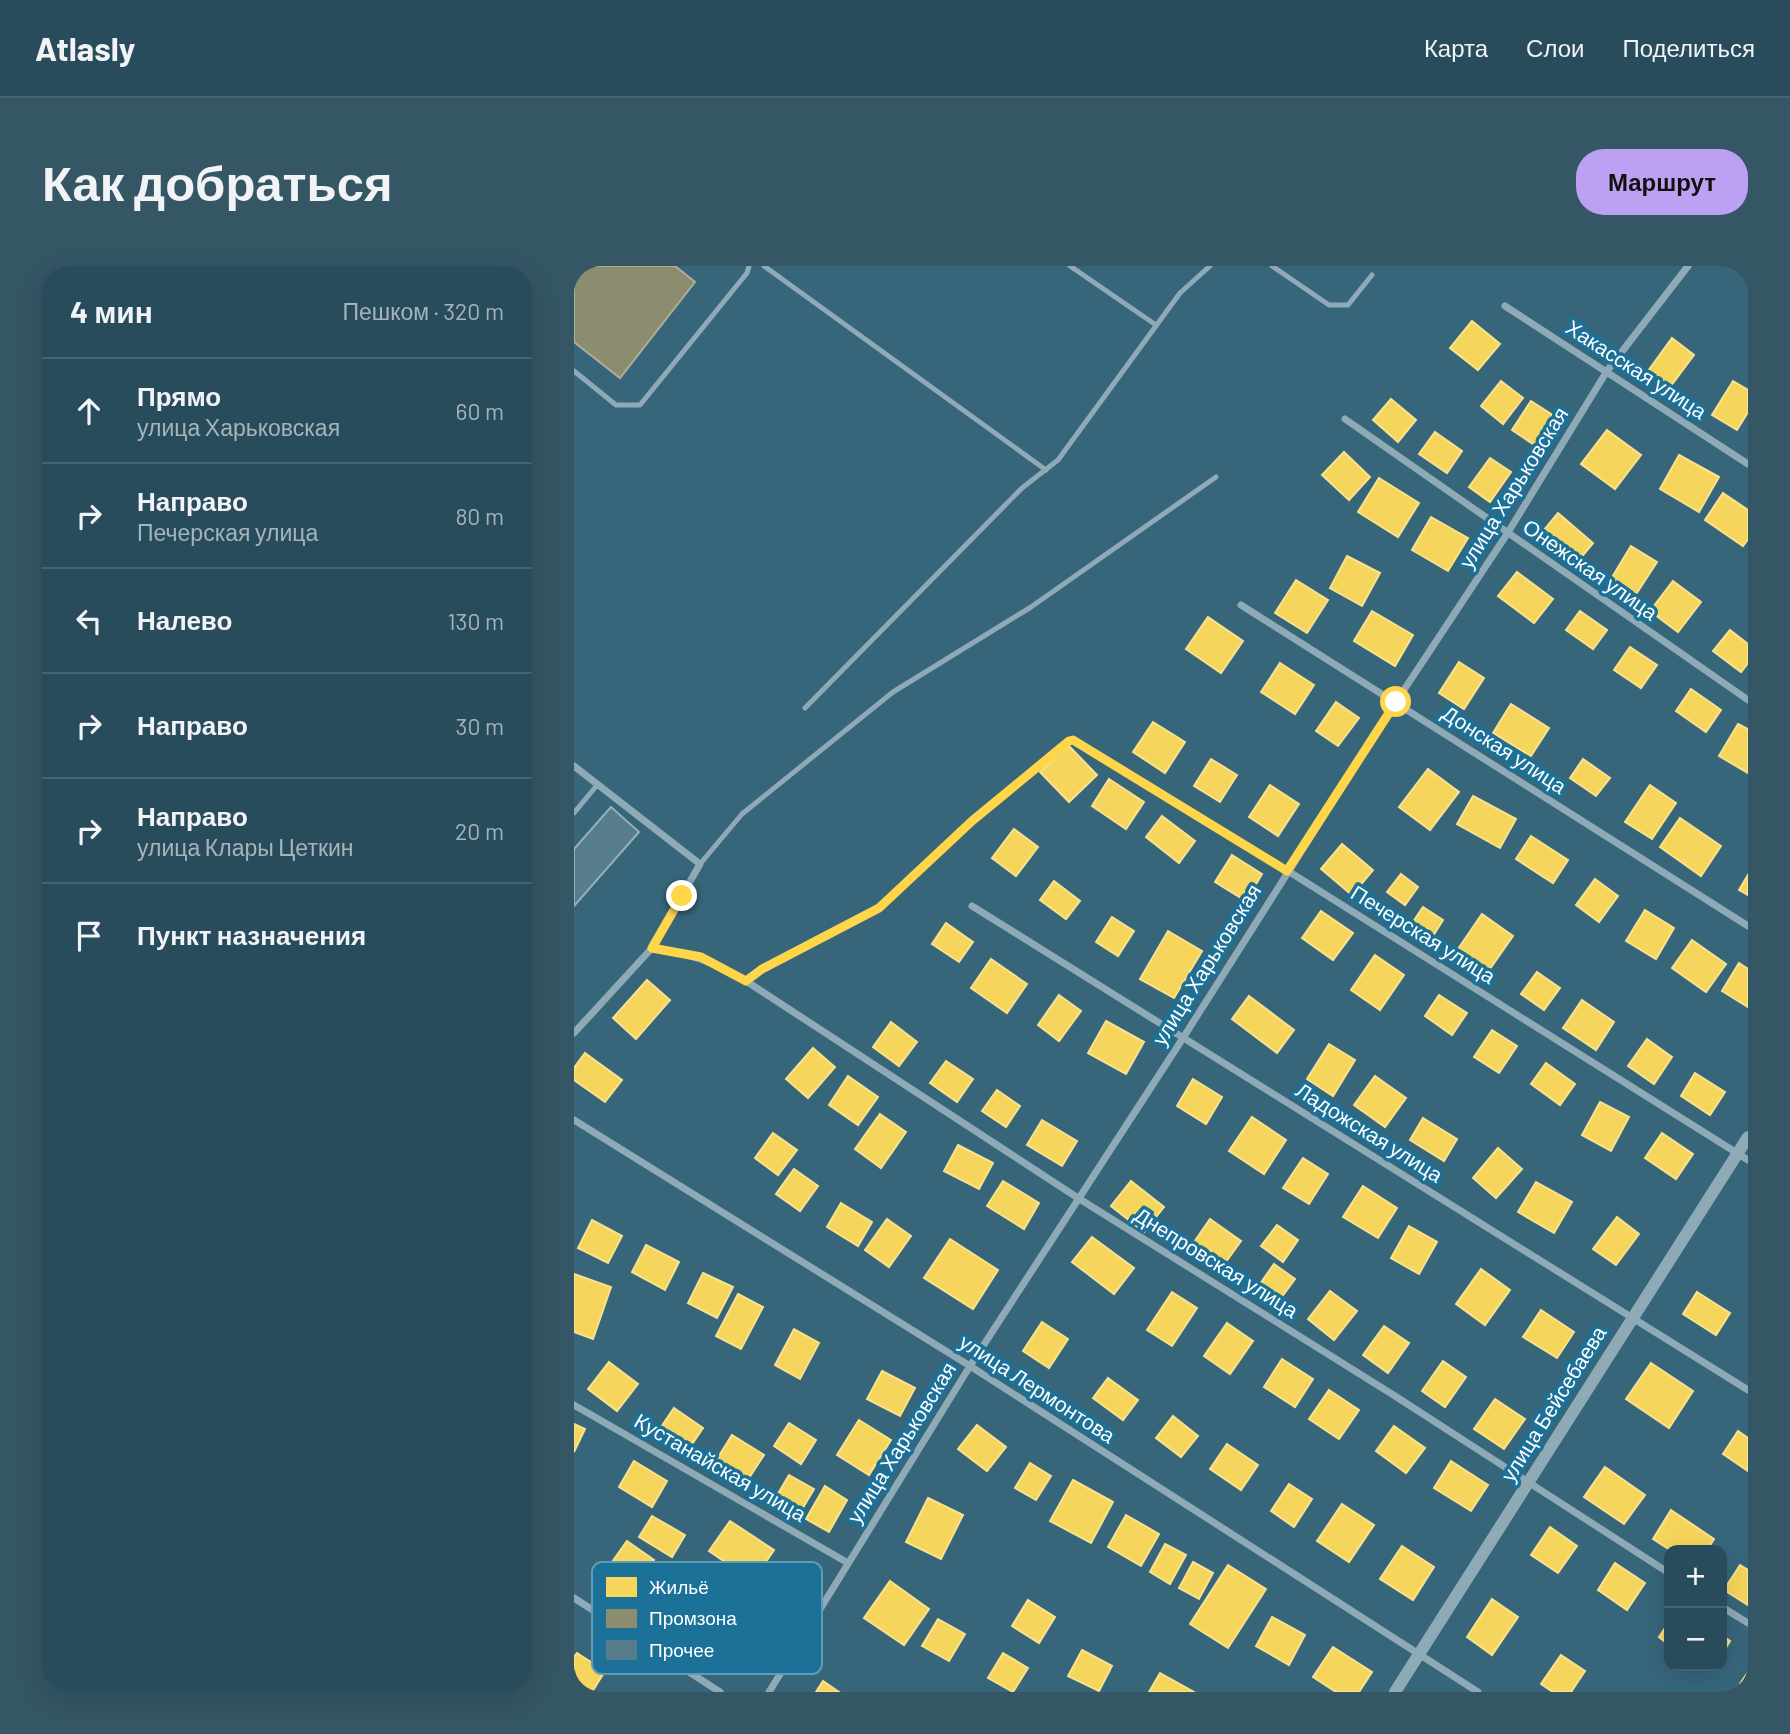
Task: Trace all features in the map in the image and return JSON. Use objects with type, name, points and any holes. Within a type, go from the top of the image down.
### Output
[{"type":"street","name":"улица Харьковская","points":[[822,1605],[970,1366],[1183,1038],[1396,702],[1507,534],[1607,372],[1688,266]]},
{"type":"street","name":"Хакасская улица","points":[[1506,306],[1748,464]]},
{"type":"street","name":"Онежская улица","points":[[1345,419],[1748,700]]},
{"type":"street","name":"Донская улица","points":[[1241,605],[1748,926]]},
{"type":"street","name":"Печерская улица","points":[[746,981],[762,969],[879,908],[972,821],[1069,741],[1077,741],[1743,1156]]},
{"type":"street","points":[[574,765],[700,864],[652,948],[574,1033]]},
{"type":"street","name":"Ладожская улица","points":[[972,906],[1748,1390]]},
{"type":"street","name":"Днепровская улица","points":[[652,948],[701,957],[746,981],[1078,1198],[1664,1570]]},
{"type":"street","name":"улица Лермонтова","points":[[574,1120],[970,1366],[1478,1692]]},
{"type":"street","name":"улица Бейсебаева","points":[[1395,1692],[1633,1316],[1743,1156],[1748,1137]]},
{"type":"street","name":"Кустанайская улица","points":[[574,1405],[848,1563]]},
{"type":"street","points":[[574,1598],[592,1610]]},
{"type":"street","points":[[1725,1608],[1748,1623]]},
{"type":"street","points":[[692,1674],[720,1692]]},
{"type":"street","name":"улица Харьковская","points":[[769,1692],[780,1674]]},
{"type":"lane","points":[[574,371],[616,405],[640,405],[747,273],[749,266]]},
{"type":"lane","points":[[764,266],[1045,470]]},
{"type":"lane","points":[[1070,266],[1156,325]]},
{"type":"lane","points":[[805,708],[1022,488],[1058,460],[1180,293],[1210,266]]},
{"type":"lane","points":[[1272,266],[1329,305],[1348,305],[1372,275]]},
{"type":"lane","points":[[700,864],[741,814],[893,692],[1031,607],[1216,477]]},
{"type":"lane","points":[[574,813],[598,784]]},
{"type":"building: Жильё","points":[[1472,321],[1500,344],[1478,370],[1450,348]]},
{"type":"building: Жильё","points":[[1672,338],[1694,355],[1670,387],[1648,371]]},
{"type":"building: Жильё","points":[[1501,381],[1523,398],[1503,424],[1481,406]]},
{"type":"building: Жильё","points":[[1733,381],[1748,390],[1748,412],[1737,430],[1712,415]]},
{"type":"building: Жильё","points":[[1391,399],[1416,420],[1398,442],[1373,420]]},
{"type":"building: Жильё","points":[[1531,401],[1559,419],[1539,448],[1512,430]]},
{"type":"building: Жильё","points":[[1607,430],[1641,455],[1615,489],[1581,464]]},
{"type":"building: Жильё","points":[[1435,432],[1462,451],[1447,473],[1419,454]]},
{"type":"building: Жильё","points":[[1344,452],[1370,477],[1349,500],[1322,475]]},
{"type":"building: Жильё","points":[[1679,455],[1719,477],[1699,512],[1660,489]]},
{"type":"building: Жильё","points":[[1490,458],[1511,472],[1490,502],[1469,487]]},
{"type":"building: Жильё","points":[[1379,478],[1419,503],[1398,537],[1358,512]]},
{"type":"building: Жильё","points":[[1723,493],[1748,510],[1748,539],[1743,546],[1705,520]]},
{"type":"building: Жильё","points":[[1558,513],[1593,543],[1575,565],[1540,535]]},
{"type":"building: Жильё","points":[[1431,517],[1468,538],[1448,571],[1412,550]]},
{"type":"building: Жильё","points":[[1631,546],[1657,562],[1633,599],[1608,584]]},
{"type":"building: Жильё","points":[[1347,556],[1380,573],[1362,606],[1330,588]]},
{"type":"building: Жильё","points":[[1517,572],[1553,599],[1534,623],[1498,596]]},
{"type":"building: Жильё","points":[[1296,580],[1328,600],[1307,633],[1275,613]]},
{"type":"building: Жильё","points":[[1673,581],[1701,602],[1678,632],[1650,611]]},
{"type":"building: Жильё","points":[[1372,611],[1413,635],[1395,666],[1354,641]]},
{"type":"building: Жильё","points":[[1580,611],[1607,630],[1593,649],[1566,630]]},
{"type":"building: Жильё","points":[[1208,617],[1243,641],[1221,673],[1186,649]]},
{"type":"building: Жильё","points":[[1730,630],[1748,644],[1748,663],[1741,672],[1713,651]]},
{"type":"building: Жильё","points":[[1630,647],[1657,665],[1641,688],[1614,670]]},
{"type":"building: Жильё","points":[[1459,662],[1484,678],[1464,709],[1439,693]]},
{"type":"building: Жильё","points":[[1280,663],[1314,685],[1295,714],[1261,692]]},
{"type":"building: Жильё","points":[[1691,689],[1721,710],[1706,732],[1676,711]]},
{"type":"building: Жильё","points":[[1336,702],[1359,718],[1338,746],[1316,731]]},
{"type":"building: Жильё","points":[[1511,704],[1549,728],[1531,756],[1493,733]]},
{"type":"building: Жильё","points":[[1153,722],[1185,742],[1165,773],[1133,752]]},
{"type":"building: Жильё","points":[[1738,724],[1748,729],[1748,773],[1719,756]]},
{"type":"building: Жильё","points":[[1068,745],[1097,775],[1069,802],[1040,772]]},
{"type":"building: Жильё","points":[[1211,759],[1237,775],[1220,802],[1194,786]]},
{"type":"building: Жильё","points":[[1583,759],[1610,778],[1596,796],[1570,778]]},
{"type":"building: Жильё","points":[[1428,769],[1459,792],[1430,830],[1399,807]]},
{"type":"building: Жильё","points":[[1109,779],[1144,802],[1126,829],[1092,806]]},
{"type":"building: Жильё","points":[[1270,785],[1299,804],[1278,836],[1249,817]]},
{"type":"building: Жильё","points":[[1650,785],[1676,803],[1652,839],[1625,822]]},
{"type":"building: Жильё","points":[[1473,796],[1516,819],[1500,848],[1457,824]]},
{"type":"building: Жильё","points":[[1162,816],[1195,841],[1179,863],[1146,837]]},
{"type":"building: Жильё","points":[[1680,818],[1721,846],[1701,876],[1660,847]]},
{"type":"building: Жильё","points":[[1014,829],[1038,847],[1016,876],[992,858]]},
{"type":"building: Жильё","points":[[1531,836],[1568,860],[1553,883],[1516,859]]},
{"type":"building: Жильё","points":[[1342,844],[1373,870],[1352,895],[1321,869]]},
{"type":"building: Жильё","points":[[1232,855],[1262,874],[1246,901],[1215,882]]},
{"type":"building: Жильё","points":[[1401,874],[1418,887],[1405,905],[1387,892]]},
{"type":"building: Жильё","points":[[1748,875],[1748,895],[1739,890]]},
{"type":"building: Жильё","points":[[1595,879],[1618,896],[1599,922],[1576,905]]},
{"type":"building: Жильё","points":[[1054,881],[1080,901],[1066,919],[1040,900]]},
{"type":"building: Жильё","points":[[1423,907],[1443,920],[1431,939],[1411,925]]},
{"type":"building: Жильё","points":[[1645,910],[1674,928],[1656,959],[1626,941]]},
{"type":"building: Жильё","points":[[1321,911],[1353,933],[1333,960],[1302,938]]},
{"type":"building: Жильё","points":[[1482,914],[1513,936],[1487,973],[1456,952]]},
{"type":"building: Жильё","points":[[1112,917],[1134,931],[1118,956],[1096,942]]},
{"type":"building: Жильё","points":[[946,923],[973,942],[959,962],[932,944]]},
{"type":"building: Жильё","points":[[1168,931],[1202,951],[1174,998],[1140,979]]},
{"type":"building: Жильё","points":[[1692,940],[1726,964],[1706,992],[1672,968]]},
{"type":"building: Жильё","points":[[1375,955],[1404,975],[1380,1010],[1351,990]]},
{"type":"building: Жильё","points":[[991,959],[1027,984],[1007,1013],[971,988]]},
{"type":"building: Жильё","points":[[1739,963],[1748,969],[1748,1007],[1722,991]]},
{"type":"building: Жильё","points":[[1537,972],[1560,988],[1544,1010],[1521,994]]},
{"type":"building: Жильё","points":[[647,980],[670,1000],[636,1039],[613,1018]]},
{"type":"building: Жильё","points":[[1059,995],[1081,1011],[1059,1041],[1038,1025]]},
{"type":"building: Жильё","points":[[1439,995],[1467,1013],[1452,1035],[1425,1016]]},
{"type":"building: Жильё","points":[[1249,996],[1294,1030],[1277,1053],[1232,1019]]},
{"type":"building: Жильё","points":[[1582,1000],[1614,1022],[1596,1050],[1563,1028]]},
{"type":"building: Жильё","points":[[1106,1021],[1144,1042],[1126,1074],[1088,1053]]},
{"type":"building: Жильё","points":[[891,1022],[917,1042],[899,1066],[873,1047]]},
{"type":"building: Жильё","points":[[1492,1030],[1517,1046],[1499,1073],[1474,1057]]},
{"type":"building: Жильё","points":[[1647,1039],[1672,1057],[1654,1084],[1628,1066]]},
{"type":"building: Жильё","points":[[1329,1044],[1355,1060],[1333,1096],[1307,1079]]},
{"type":"building: Жильё","points":[[813,1048],[835,1067],[808,1098],[786,1079]]},
{"type":"building: Жильё","points":[[585,1053],[622,1080],[605,1102],[574,1080],[574,1068]]},
{"type":"building: Жильё","points":[[946,1061],[973,1079],[957,1102],[930,1083]]},
{"type":"building: Жильё","points":[[1546,1063],[1575,1084],[1560,1105],[1531,1084]]},
{"type":"building: Жильё","points":[[1695,1073],[1725,1092],[1710,1115],[1681,1096]]},
{"type":"building: Жильё","points":[[848,1076],[878,1097],[858,1125],[829,1105]]},
{"type":"building: Жильё","points":[[1375,1076],[1406,1098],[1385,1127],[1354,1105]]},
{"type":"building: Жильё","points":[[1193,1079],[1222,1097],[1206,1124],[1177,1106]]},
{"type":"building: Жильё","points":[[997,1090],[1020,1106],[1006,1127],[982,1111]]},
{"type":"building: Жильё","points":[[1600,1102],[1629,1117],[1611,1151],[1582,1135]]},
{"type":"building: Жильё","points":[[880,1114],[906,1132],[881,1168],[855,1149]]},
{"type":"building: Жильё","points":[[1252,1117],[1286,1140],[1264,1174],[1229,1151]]},
{"type":"building: Жильё","points":[[1423,1118],[1457,1139],[1444,1161],[1410,1140]]},
{"type":"building: Жильё","points":[[1042,1120],[1077,1141],[1062,1166],[1027,1145]]},
{"type":"building: Жильё","points":[[773,1133],[797,1150],[778,1175],[755,1158]]},
{"type":"building: Жильё","points":[[1662,1133],[1693,1154],[1676,1179],[1645,1158]]},
{"type":"building: Жильё","points":[[958,1145],[993,1163],[979,1189],[944,1171]]},
{"type":"building: Жильё","points":[[1498,1148],[1522,1169],[1496,1198],[1473,1178]]},
{"type":"building: Жильё","points":[[1303,1158],[1328,1174],[1309,1204],[1283,1188]]},
{"type":"building: Жильё","points":[[794,1169],[818,1186],[800,1211],[776,1194]]},
{"type":"building: Жильё","points":[[1003,1181],[1039,1203],[1024,1229],[987,1206]]},
{"type":"building: Жильё","points":[[1131,1181],[1164,1207],[1144,1232],[1111,1206]]},
{"type":"building: Жильё","points":[[1536,1182],[1572,1202],[1554,1233],[1518,1212]]},
{"type":"building: Жильё","points":[[1363,1186],[1397,1208],[1378,1238],[1343,1217]]},
{"type":"building: Жильё","points":[[841,1203],[872,1222],[858,1246],[827,1227]]},
{"type":"building: Жильё","points":[[1617,1217],[1639,1234],[1616,1265],[1593,1249]]},
{"type":"building: Жильё","points":[[887,1219],[911,1236],[889,1267],[865,1250]]},
{"type":"building: Жильё","points":[[1210,1219],[1241,1241],[1220,1270],[1190,1248]]},
{"type":"building: Жильё","points":[[592,1220],[622,1236],[608,1263],[578,1248]]},
{"type":"building: Жильё","points":[[1277,1225],[1298,1240],[1283,1262],[1261,1246]]},
{"type":"building: Жильё","points":[[1409,1226],[1437,1242],[1419,1274],[1391,1258]]},
{"type":"building: Жильё","points":[[1092,1237],[1134,1268],[1114,1294],[1072,1262]]},
{"type":"building: Жильё","points":[[950,1239],[998,1270],[973,1309],[924,1278]]},
{"type":"building: Жильё","points":[[646,1245],[679,1262],[665,1290],[632,1272]]},
{"type":"building: Жильё","points":[[1274,1264],[1295,1279],[1275,1306],[1255,1291]]},
{"type":"building: Жильё","points":[[1481,1269],[1510,1290],[1485,1325],[1456,1304]]},
{"type":"building: Жильё","points":[[703,1273],[733,1287],[717,1318],[688,1303]]},
{"type":"building: Жильё","points":[[574,1274],[611,1287],[593,1339],[574,1332]]},
{"type":"building: Жильё","points":[[1330,1291],[1357,1311],[1334,1340],[1308,1319]]},
{"type":"building: Жильё","points":[[1172,1292],[1197,1308],[1172,1346],[1147,1330]]},
{"type":"building: Жильё","points":[[1697,1292],[1730,1313],[1716,1335],[1683,1314]]},
{"type":"building: Жильё","points":[[738,1294],[763,1307],[741,1349],[716,1336]]},
{"type":"building: Жильё","points":[[1541,1310],[1574,1332],[1557,1358],[1523,1337]]},
{"type":"building: Жильё","points":[[1042,1322],[1068,1339],[1049,1368],[1023,1351]]},
{"type":"building: Жильё","points":[[1227,1323],[1253,1341],[1230,1374],[1204,1356]]},
{"type":"building: Жильё","points":[[1384,1326],[1409,1343],[1388,1373],[1363,1355]]},
{"type":"building: Жильё","points":[[794,1329],[819,1343],[800,1379],[775,1365]]},
{"type":"building: Жильё","points":[[1282,1359],[1313,1379],[1295,1407],[1264,1387]]},
{"type":"building: Жильё","points":[[1443,1361],[1466,1377],[1445,1407],[1422,1391]]},
{"type":"building: Жильё","points":[[609,1362],[638,1384],[617,1411],[588,1389]]},
{"type":"building: Жильё","points":[[1651,1363],[1693,1391],[1669,1428],[1626,1399]]},
{"type":"building: Жильё","points":[[882,1371],[915,1388],[900,1416],[867,1399]]},
{"type":"building: Жильё","points":[[1108,1378],[1138,1400],[1123,1420],[1093,1398]]},
{"type":"building: Жильё","points":[[1329,1390],[1359,1410],[1339,1439],[1309,1419]]},
{"type":"building: Жильё","points":[[1495,1399],[1525,1419],[1504,1449],[1474,1429]]},
{"type":"building: Жильё","points":[[674,1408],[703,1428],[686,1453],[657,1433]]},
{"type":"building: Жильё","points":[[1173,1416],[1198,1436],[1181,1457],[1156,1438]]},
{"type":"building: Жильё","points":[[859,1420],[891,1440],[869,1475],[837,1455]]},
{"type":"building: Жильё","points":[[789,1423],[816,1440],[801,1464],[774,1446]]},
{"type":"building: Жильё","points":[[574,1424],[585,1429],[574,1452]]},
{"type":"building: Жильё","points":[[977,1425],[1006,1447],[987,1471],[958,1449]]},
{"type":"building: Жильё","points":[[1394,1426],[1425,1448],[1406,1473],[1376,1451]]},
{"type":"building: Жильё","points":[[1738,1431],[1748,1438],[1748,1471],[1723,1454]]},
{"type":"building: Жильё","points":[[732,1435],[764,1455],[745,1484],[714,1464]]},
{"type":"building: Жильё","points":[[1227,1444],[1258,1465],[1241,1490],[1210,1469]]},
{"type":"building: Жильё","points":[[634,1461],[667,1481],[652,1507],[619,1487]]},
{"type":"building: Жильё","points":[[1451,1461],[1488,1485],[1471,1511],[1434,1488]]},
{"type":"building: Жильё","points":[[1030,1463],[1051,1476],[1036,1500],[1015,1488]]},
{"type":"building: Жильё","points":[[1605,1467],[1645,1495],[1624,1524],[1584,1497]]},
{"type":"building: Жильё","points":[[789,1475],[814,1489],[797,1518],[772,1504]]},
{"type":"building: Жильё","points":[[1073,1480],[1113,1502],[1091,1543],[1050,1521]]},
{"type":"building: Жильё","points":[[1289,1484],[1312,1499],[1294,1527],[1271,1511]]},
{"type":"building: Жильё","points":[[825,1486],[847,1500],[829,1532],[806,1519]]},
{"type":"building: Жильё","points":[[928,1498],[963,1515],[941,1559],[906,1542]]},
{"type":"building: Жильё","points":[[1342,1504],[1374,1525],[1349,1562],[1317,1541]]},
{"type":"building: Жильё","points":[[1671,1510],[1714,1539],[1710,1545],[1664,1546],[1653,1539]]},
{"type":"building: Жильё","points":[[1126,1515],[1159,1534],[1141,1566],[1108,1547]]},
{"type":"building: Жильё","points":[[652,1516],[685,1535],[672,1557],[639,1537]]},
{"type":"building: Жильё","points":[[730,1521],[774,1550],[766,1562],[725,1562],[709,1551]]},
{"type":"building: Жильё","points":[[1550,1527],[1577,1546],[1558,1573],[1531,1555]]},
{"type":"building: Жильё","points":[[627,1541],[654,1560],[653,1562],[612,1562]]},
{"type":"building: Жильё","points":[[1165,1544],[1186,1555],[1170,1584],[1150,1572]]},
{"type":"building: Жильё","points":[[1402,1546],[1434,1567],[1413,1600],[1380,1579]]},
{"type":"building: Жильё","points":[[1193,1562],[1213,1573],[1199,1599],[1179,1588]]},
{"type":"building: Жильё","points":[[1615,1563],[1645,1583],[1627,1610],[1598,1590]]},
{"type":"building: Жильё","points":[[1228,1565],[1266,1589],[1228,1648],[1190,1624]]},
{"type":"building: Жильё","points":[[1740,1565],[1748,1570],[1748,1605],[1727,1592],[1727,1585]]},
{"type":"building: Жильё","points":[[890,1581],[929,1609],[904,1645],[864,1618]]},
{"type":"building: Жильё","points":[[1492,1599],[1518,1617],[1492,1655],[1467,1637]]},
{"type":"building: Жильё","points":[[1028,1600],[1055,1617],[1039,1643],[1012,1626]]},
{"type":"building: Жильё","points":[[1272,1617],[1305,1635],[1289,1665],[1256,1646]]},
{"type":"building: Жильё","points":[[938,1619],[965,1634],[949,1661],[922,1646]]},
{"type":"building: Жильё","points":[[1333,1647],[1372,1672],[1359,1692],[1336,1692],[1313,1677]]},
{"type":"building: Жильё","points":[[1082,1650],[1112,1666],[1099,1691],[1068,1676]]},
{"type":"building: Жильё","points":[[577,1653],[592,1663],[592,1674],[603,1674],[592,1692],[580,1692],[574,1688],[574,1657]]},
{"type":"building: Жильё","points":[[1003,1653],[1028,1668],[1013,1692],[988,1678]]},
{"type":"building: Жильё","points":[[1561,1655],[1585,1671],[1571,1692],[1553,1692],[1541,1684]]},
{"type":"building: Жильё","points":[[1748,1672],[1748,1689],[1740,1684]]},
{"type":"building: Жильё","points":[[1160,1673],[1194,1692],[1149,1692]]},
{"type":"building: Жильё","points":[[823,1681],[839,1692],[816,1692]]},
{"type":"building: Промзона","points":[[577,266],[675,266],[695,282],[620,378],[574,342],[574,270]]},
{"type":"building: Прочее","points":[[611,807],[639,832],[574,906],[574,849]]},
{"type":"route","points":[[682,896],[652,948],[701,957],[746,981],[762,969],[879,908],[972,821],[1073,740],[1287,871],[1396,702]]}]
